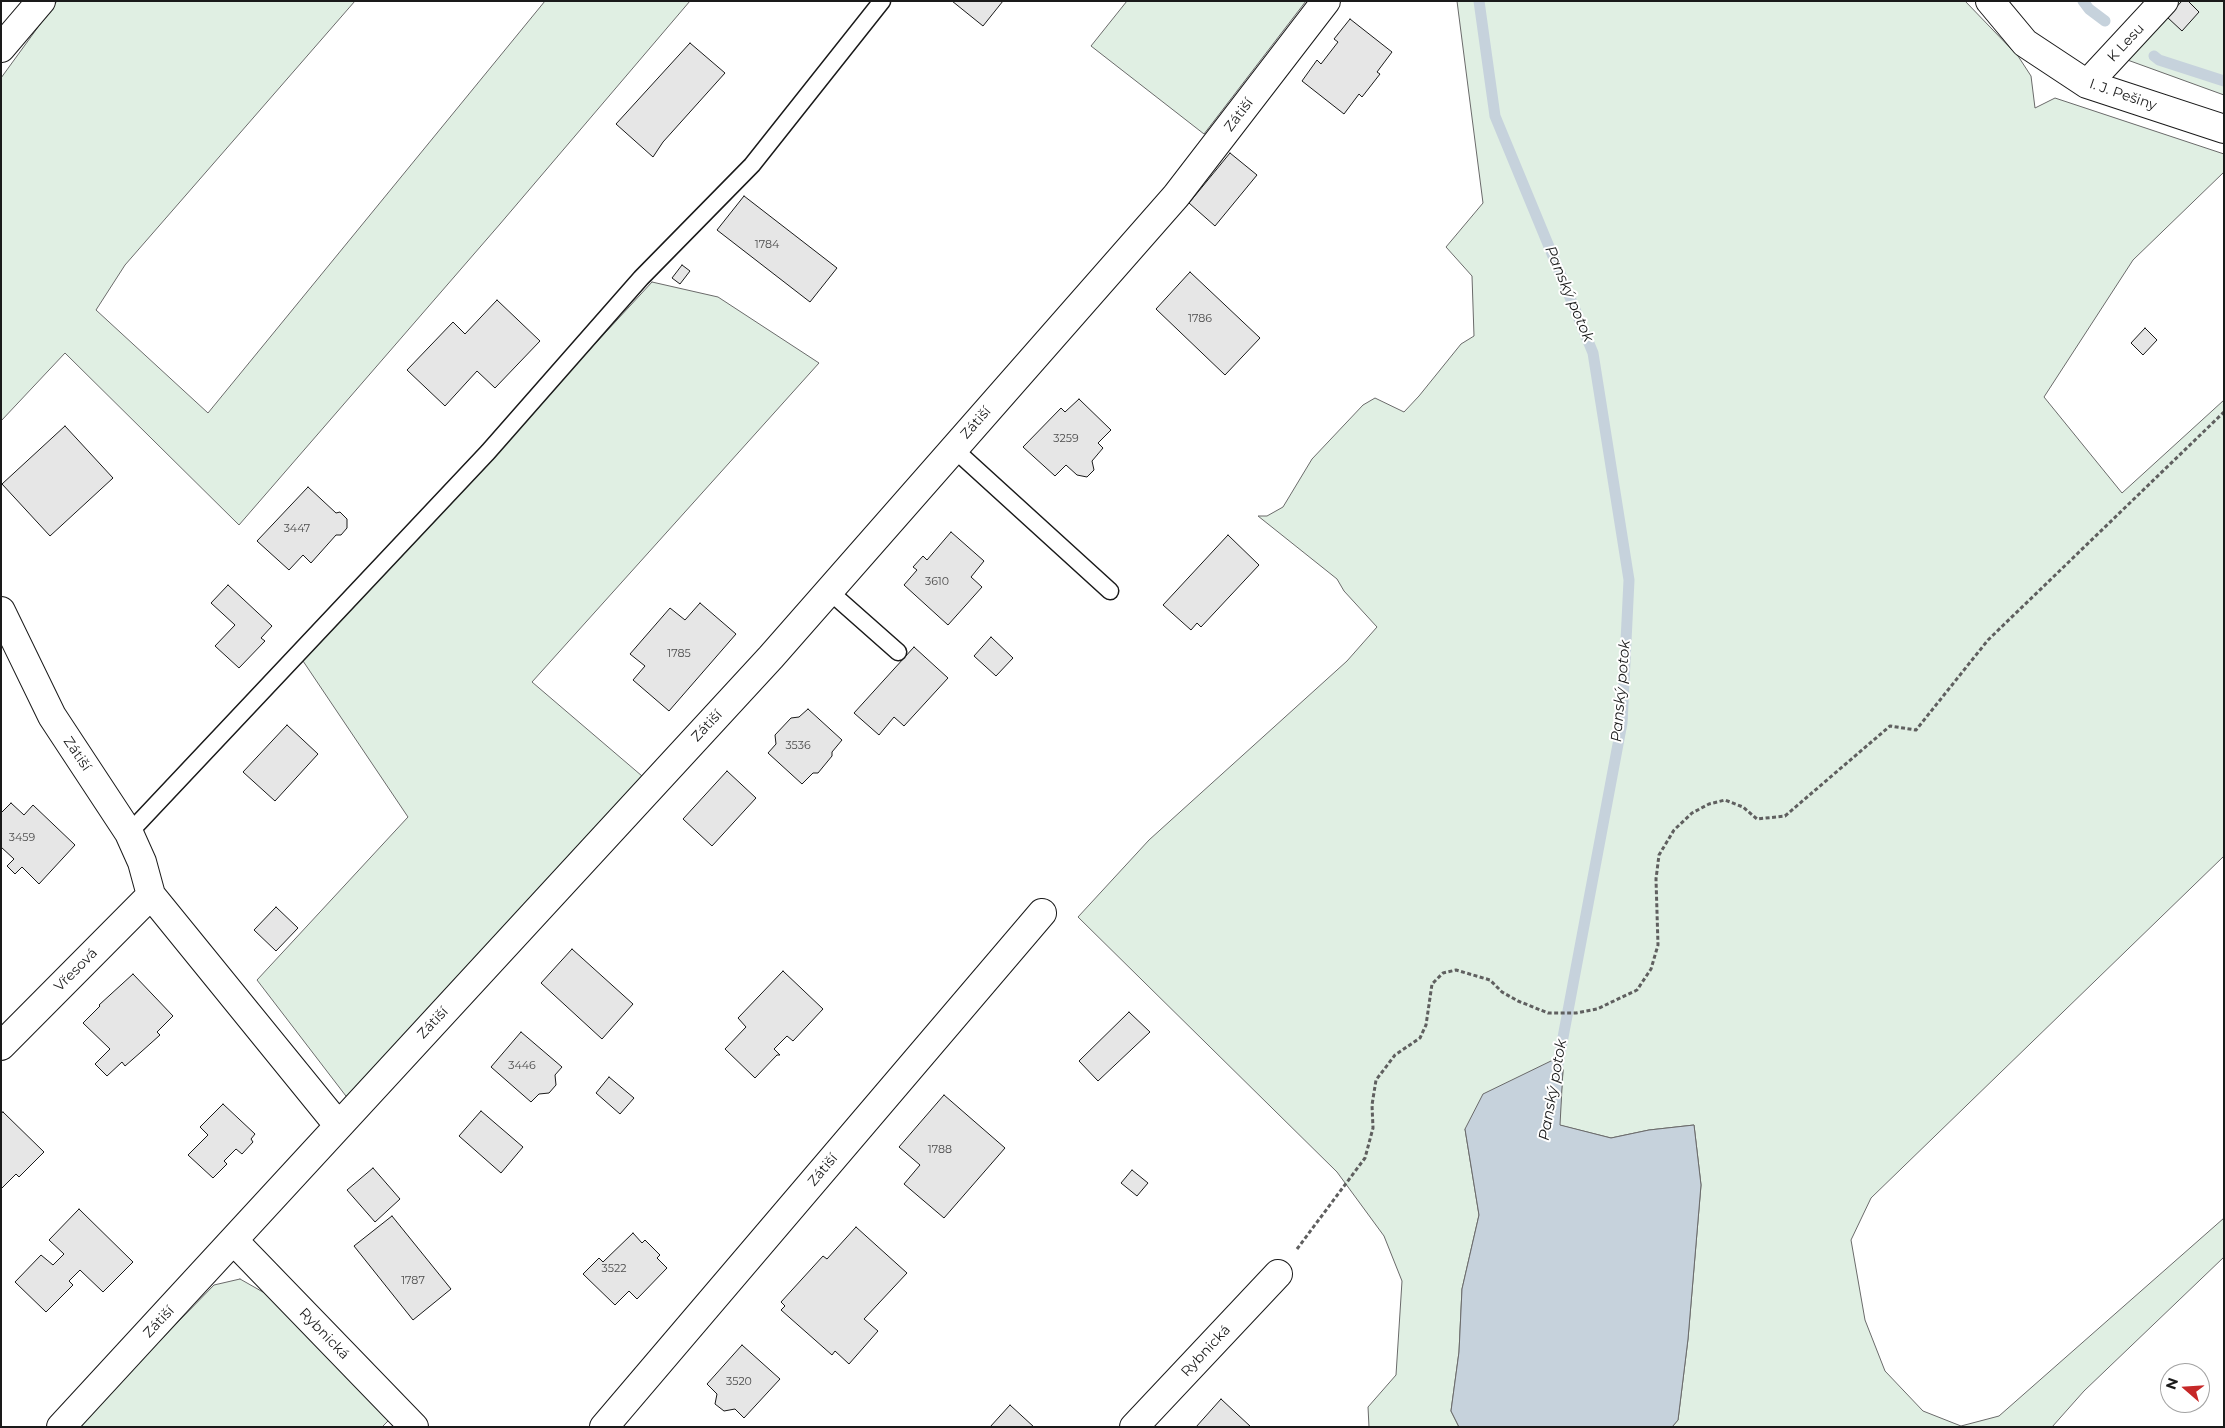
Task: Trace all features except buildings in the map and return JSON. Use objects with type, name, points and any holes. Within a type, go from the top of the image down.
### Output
[{"type":"street","points":[[1,48],[41,1]]},
{"type":"street","name":"Zátiší","points":[[61,1427],[764,665],[1176,196],[1326,1]]},
{"type":"street","name":"I. J. Pešiny","points":[[1990,1],[2025,43],[2087,84],[2224,130]]},
{"type":"street","name":"K Lesu","points":[[2087,84],[2164,1]]},
{"type":"street","name":"Zátiší","points":[[1,612],[52,716],[129,832],[142,862],[151,895]]},
{"type":"street","points":[[151,895],[338,1125]]},
{"type":"street","name":"Vřesová","points":[[1,1046],[151,895]]},
{"type":"street","name":"Zátiší","points":[[604,1427],[1042,913]]},
{"type":"street","name":"Rybnická","points":[[234,1241],[414,1427]]},
{"type":"street","name":"Rybnická","points":[[1134,1427],[1278,1274]]},
{"type":"lane","points":[[129,832],[488,452],[641,278],[752,165],[882,1]]},
{"type":"lane","points":[[954,448],[1110,591]]},
{"type":"lane","points":[[829,591],[898,652]]},
{"type":"path","points":[[1278,1274],[1365,1158],[1373,1128],[1372,1105],[1376,1080],[1395,1055],[1420,1038],[1426,1025],[1432,984],[1443,973],[1456,970],[1490,980],[1502,992],[1532,1008],[1548,1013],[1576,1013],[1597,1009],[1636,990],[1651,969],[1658,945],[1656,879],[1659,855],[1674,830],[1692,813],[1709,804],[1725,800],[1743,807],[1757,819],[1785,816],[1890,726],[1916,730],[1988,640],[2224,412]]},
{"type":"green space","points":[[57,1],[355,1],[125,265],[96,310],[208,413],[545,1],[690,1],[239,525],[65,353],[1,421],[1,78]]},
{"type":"green space","points":[[1127,1],[1306,1],[1204,134],[1091,46]]},
{"type":"green space","points":[[1457,1],[1965,1],[2018,56],[2031,76],[2035,108],[2055,98],[2224,154],[2224,172],[2133,260],[2044,397],[2122,493],[2224,400],[2224,856],[1871,1198],[1851,1240],[1865,1320],[1885,1371],[1923,1411],[1961,1426],[1999,1416],[2224,1218],[2224,1257],[2084,1391],[2052,1427],[1672,1427],[1678,1420],[1688,1339],[1701,1185],[1694,1125],[1649,1130],[1611,1138],[1559,1125],[1563,1070],[1465,1129],[1479,1215],[1462,1289],[1459,1352],[1451,1411],[1459,1427],[1369,1427],[1368,1407],[1396,1375],[1402,1281],[1384,1236],[1337,1172],[1078,917],[1149,840],[1347,661],[1377,627],[1344,591],[1337,579],[1258,516],[1267,516],[1283,507],[1312,459],[1363,405],[1375,398],[1404,412],[1461,344],[1474,336],[1472,276],[1446,247],[1483,203]]},
{"type":"green space","points":[[2178,1],[2224,1],[2224,95],[2122,58]]},
{"type":"green space","points":[[652,282],[718,297],[819,363],[532,682],[642,776],[349,1100],[257,980],[408,817],[303,661]]},
{"type":"green space","points":[[240,1279],[277,1300],[394,1415],[382,1427],[76,1427],[214,1285]]},
{"type":"water","points":[[1553,1060],[1563,1069],[1560,1125],[1611,1138],[1649,1130],[1694,1125],[1701,1185],[1688,1339],[1678,1420],[1672,1427],[1459,1427],[1451,1411],[1459,1352],[1462,1289],[1479,1215],[1465,1129],[1483,1094]]},
{"type":"waterway","name":"Panský potok","points":[[1479,1],[1495,116],[1593,353],[1629,580],[1622,723],[1555,1080]]},
{"type":"waterway","points":[[2083,1],[2089,9],[2105,21]]},
{"type":"waterway","points":[[2154,56],[2159,60],[2224,81]]}]
